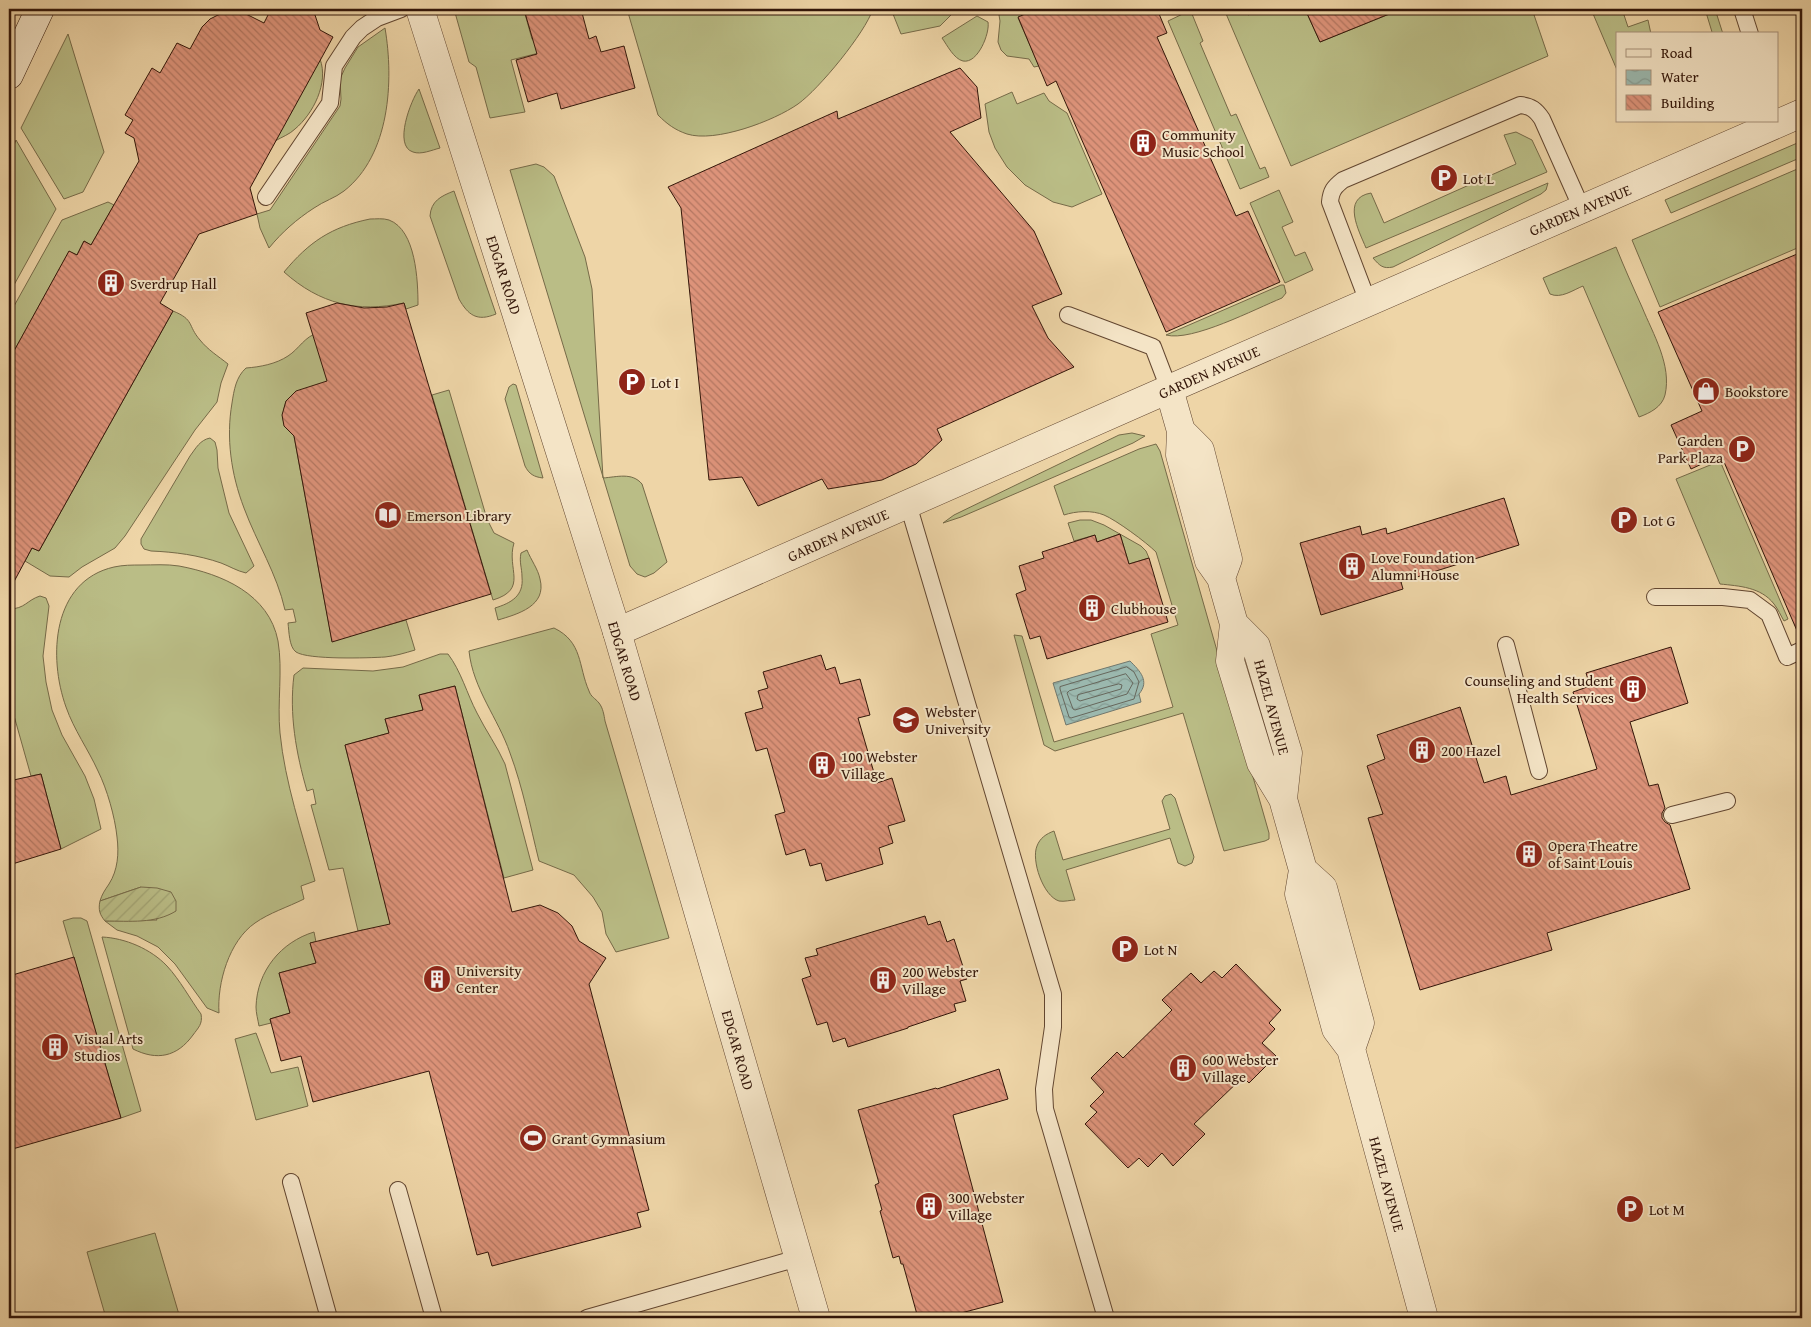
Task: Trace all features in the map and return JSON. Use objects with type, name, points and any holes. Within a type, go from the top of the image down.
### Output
[{"type":"street","points":[[9,75],[40,9]]},
{"type":"street","name":"EDGAR ROAD","points":[[420,9],[617,632],[816,1318]]},
{"type":"street","name":"GARDEN AVENUE","points":[[617,632],[1777,123],[1802,114]]},
{"type":"street","name":"HAZEL AVENUE","points":[[1170,389],[1181,431],[1180,455],[1209,561],[1221,578],[1234,624],[1230,661],[1261,763],[1283,799],[1303,870],[1299,894],[1336,1029],[1350,1049],[1424,1318]]},
{"type":"lane","points":[[266,197],[330,103],[334,66],[353,37],[377,18],[400,9]]},
{"type":"lane","points":[[1742,9],[1749,32]]},
{"type":"lane","points":[[1368,302],[1330,202],[1334,186],[1352,177],[1520,105],[1529,106],[1542,119],[1582,209]]},
{"type":"lane","points":[[1068,314],[1153,347],[1170,389]]},
{"type":"lane","points":[[908,504],[1053,994],[1053,1027],[1044,1089],[1045,1110],[1106,1318]]},
{"type":"lane","points":[[1655,597],[1723,597],[1750,600],[1769,614],[1787,657],[1802,650]]},
{"type":"lane","points":[[1506,645],[1539,771]]},
{"type":"lane","points":[[1672,815],[1726,801]]},
{"type":"lane","points":[[291,1182],[330,1318]]},
{"type":"lane","points":[[398,1190],[434,1318]]},
{"type":"lane","points":[[587,1318],[798,1258]]},
{"type":"green space","points":[[454,9],[531,9],[532,12],[525,14],[532,39],[543,52],[511,60],[525,112],[490,118],[476,67],[469,62]]},
{"type":"green space","points":[[627,9],[873,9],[861,32],[840,60],[807,97],[798,104],[787,111],[744,129],[713,136],[699,136],[679,131],[658,115]]},
{"type":"green space","points":[[891,9],[957,9],[940,26],[901,34]]},
{"type":"green space","points":[[998,9],[1037,9],[1018,18],[1039,66],[1034,67],[1029,59],[1007,56],[1001,50],[998,42],[1000,21]]},
{"type":"green space","points":[[1224,9],[1245,9],[1248,15],[1263,9],[1305,9],[1320,42],[1402,9],[1532,9],[1548,56],[1291,166]]},
{"type":"green space","points":[[1591,9],[1622,9],[1628,27],[1648,20],[1651,32],[1616,32],[1616,68]]},
{"type":"green space","points":[[1705,9],[1715,9],[1722,32],[1712,32]]},
{"type":"green space","points":[[1187,12],[1192,14],[1203,41],[1200,43],[1231,116],[1236,114],[1260,169],[1265,167],[1269,177],[1240,189],[1168,21]]},
{"type":"green space","points":[[977,16],[988,22],[985,40],[974,58],[968,61],[960,60],[942,38]]},
{"type":"green space","points":[[385,28],[388,49],[388,93],[380,138],[371,158],[359,176],[344,191],[302,217],[284,231],[269,248],[260,228],[257,214],[270,210],[340,106],[340,79],[358,47]]},
{"type":"green space","points":[[68,34],[104,152],[83,192],[64,199],[21,128]]},
{"type":"green space","points":[[320,59],[322,68],[321,88],[313,107],[302,123],[275,141]]},
{"type":"green space","points":[[419,89],[440,148],[419,153],[407,148],[404,141],[404,132],[408,112]]},
{"type":"green space","points":[[1012,92],[1017,104],[1044,93],[1049,101],[1067,113],[1102,194],[1072,207],[1053,202],[1025,185],[1007,167],[995,148],[989,132],[985,104]]},
{"type":"green space","points":[[1516,132],[1532,140],[1547,172],[1366,248],[1357,224],[1354,208],[1362,196],[1371,193],[1384,223],[1516,164],[1504,135]]},
{"type":"green space","points":[[16,140],[56,209],[9,294],[9,158]]},
{"type":"green space","points":[[1802,141],[1802,157],[1671,213],[1665,200]]},
{"type":"green space","points":[[536,164],[544,167],[554,176],[585,257],[592,289],[603,477],[510,170]]},
{"type":"green space","points":[[1802,167],[1802,246],[1660,307],[1632,240]]},
{"type":"green space","points":[[1548,183],[1546,190],[1541,194],[1393,267],[1387,268],[1382,266],[1373,258]]},
{"type":"green space","points":[[1279,190],[1293,222],[1282,227],[1295,256],[1305,252],[1313,270],[1285,283],[1250,203]]},
{"type":"green space","points":[[454,191],[496,314],[483,317],[474,316],[459,299],[430,216],[432,206],[445,195]]},
{"type":"green space","points":[[108,202],[114,205],[91,245],[84,241],[77,255],[69,252],[9,360],[9,315],[62,220]]},
{"type":"green space","points":[[370,219],[389,220],[405,234],[414,257],[418,305],[406,309],[404,303],[370,307],[340,303],[325,299],[311,292],[284,272],[302,252],[322,237],[344,226]]},
{"type":"green space","points":[[1616,247],[1656,339],[1666,372],[1665,395],[1661,403],[1655,409],[1639,417],[1583,286],[1567,293],[1554,295],[1550,294],[1543,278]]},
{"type":"green space","points":[[1284,285],[1286,293],[1282,298],[1207,329],[1191,334],[1166,335]]},
{"type":"green space","points":[[173,311],[185,317],[203,344],[228,364],[217,402],[195,430],[125,536],[115,548],[82,567],[69,577],[50,576],[25,561],[32,548],[39,551]]},
{"type":"green space","points":[[318,333],[334,388],[286,401],[283,420],[294,436],[332,641],[406,620],[415,650],[392,656],[366,658],[313,656],[296,652],[290,639],[288,623],[296,622],[293,609],[285,610],[277,584],[249,521],[236,482],[231,456],[230,416],[236,384],[240,375],[246,368],[268,365],[283,359],[309,337]]},
{"type":"green space","points":[[513,384],[516,385],[543,478],[532,475],[525,466],[505,399],[509,387]]},
{"type":"green space","points":[[449,390],[487,519],[494,533],[514,543],[512,552],[513,584],[504,595],[493,600],[432,395]]},
{"type":"green space","points":[[1132,433],[1145,436],[1133,443],[943,523],[954,515],[1119,435]]},
{"type":"green space","points":[[210,438],[215,442],[218,468],[229,513],[254,566],[246,573],[204,558],[178,553],[151,551],[144,549],[141,544],[141,539],[190,456],[201,442]]},
{"type":"green space","points":[[1156,444],[1160,451],[1269,833],[1269,839],[1265,841],[1224,851],[1183,713],[1055,751],[1044,745],[1014,635],[1022,636],[1054,742],[1173,707],[1151,634],[1178,625],[1156,552],[1116,521],[1104,515],[1084,512],[1064,515],[1054,486],[1139,449]]},
{"type":"green space","points":[[1720,461],[1788,619],[1784,621],[1774,604],[1763,594],[1749,588],[1720,584],[1676,479]]},
{"type":"green space","points":[[629,477],[638,480],[642,484],[667,562],[654,573],[645,577],[637,574],[630,566],[603,478]]},
{"type":"green space","points":[[1091,520],[1120,534],[1097,542],[1095,535],[1074,541],[1068,523]]},
{"type":"green space","points":[[1120,534],[1141,546],[1149,558],[1129,564]]},
{"type":"green space","points":[[527,550],[539,575],[541,588],[539,596],[535,602],[522,612],[498,620],[495,608],[506,604],[519,594],[522,584],[520,556],[521,553]]},
{"type":"green space","points":[[124,565],[179,566],[211,574],[227,581],[254,599],[265,611],[273,625],[278,641],[280,664],[279,721],[282,752],[294,807],[315,881],[301,886],[304,899],[260,919],[238,940],[226,964],[220,989],[219,1013],[207,1008],[175,964],[158,947],[137,936],[117,930],[105,921],[157,920],[141,887],[100,901],[112,879],[117,861],[118,843],[114,821],[101,778],[66,707],[60,687],[57,666],[57,644],[60,624],[67,604],[78,588],[93,575],[114,567]]},
{"type":"green space","points":[[40,596],[46,598],[49,606],[43,656],[52,710],[62,735],[85,776],[94,799],[101,829],[61,849],[41,774],[31,776],[9,698],[9,609],[19,608]]},
{"type":"green space","points":[[554,628],[570,640],[575,647],[590,693],[602,709],[669,938],[616,952],[606,934],[602,912],[593,897],[574,875],[539,861],[515,766],[505,740],[475,678],[469,651]]},
{"type":"green space","points":[[440,654],[448,654],[453,661],[477,713],[505,764],[533,870],[504,878],[455,686],[419,695],[423,710],[385,719],[389,733],[345,745],[395,942],[368,949],[363,930],[358,931],[343,868],[329,870],[311,805],[316,804],[313,789],[307,791],[303,777],[293,719],[294,675],[303,668],[373,671],[403,667]]},
{"type":"green space","points":[[1171,794],[1175,798],[1194,857],[1192,863],[1185,866],[1178,863],[1170,838],[1066,870],[1075,900],[1059,901],[1053,898],[1043,885],[1036,860],[1037,846],[1048,833],[1054,831],[1063,860],[1170,829],[1162,801],[1165,796]]},
{"type":"green space","points":[[141,887],[157,888],[171,892],[176,901],[176,911],[151,920],[105,921],[100,912],[100,901]]},
{"type":"green space","points":[[81,918],[87,921],[141,1111],[121,1118],[63,921]]},
{"type":"green space","points":[[314,932],[316,942],[310,943],[316,963],[279,973],[290,1013],[270,1019],[271,1023],[259,1026],[256,1009],[257,994],[266,970],[281,951],[291,943]]},
{"type":"green space","points":[[102,937],[128,942],[153,954],[167,966],[181,983],[201,1014],[201,1023],[187,1042],[180,1048],[166,1055],[158,1056],[133,1049]]},
{"type":"green space","points":[[256,1033],[271,1073],[298,1067],[308,1106],[256,1120],[235,1039]]},
{"type":"green space","points":[[155,1233],[180,1318],[106,1318],[87,1252]]},
{"type":"water","points":[[1130,661],[1140,672],[1144,680],[1144,685],[1139,694],[1141,702],[1066,725],[1053,683]]},
{"type":"building","name":"Sverdrup Hall","points":[[271,9],[313,9],[320,30],[333,37],[250,188],[257,214],[199,234],[160,303],[173,311],[39,551],[32,548],[9,591],[9,360],[69,251],[77,255],[84,241],[91,245],[139,161],[134,138],[125,133],[133,120],[125,115],[152,68],[160,73],[177,43],[190,49],[202,27],[210,19],[224,12],[238,10],[264,23]]},
{"type":"building","points":[[543,9],[581,9],[589,39],[596,36],[601,52],[624,46],[635,88],[561,109],[557,93],[528,102],[516,60],[537,54],[525,13]]},
{"type":"building","name":"Community Music School","points":[[1037,9],[1157,9],[1167,33],[1157,37],[1236,216],[1248,211],[1280,282],[1166,332],[1056,81],[1047,86],[1018,17]]},
{"type":"building","points":[[1305,9],[1399,9],[1399,10],[1320,42]]},
{"type":"building","points":[[960,68],[977,87],[981,118],[950,132],[1034,231],[1062,294],[1032,306],[1048,338],[1074,367],[937,429],[942,440],[916,464],[882,480],[828,489],[822,479],[758,506],[742,477],[709,480],[681,208],[668,187],[837,111],[838,119]]},
{"type":"building","name":"Garden Park Plaza","points":[[1802,252],[1801,640],[1721,455],[1691,469],[1671,425],[1702,411],[1658,312]]},
{"type":"building","name":"Emerson Library","points":[[337,303],[364,308],[387,307],[404,303],[491,594],[332,642],[294,436],[284,426],[282,415],[286,401],[296,391],[327,381],[306,313]]},
{"type":"building","points":[[1504,498],[1519,545],[1401,582],[1403,589],[1321,615],[1300,543],[1360,526],[1362,535],[1386,528],[1387,534]]},
{"type":"building","name":"Clubhouse","points":[[1120,534],[1129,564],[1149,558],[1168,622],[1047,659],[1040,636],[1030,639],[1016,594],[1026,590],[1019,566],[1044,558],[1042,552],[1095,535],[1097,542]]},
{"type":"building","name":"Opera Theatre of Saint Louis","points":[[1671,647],[1688,703],[1630,722],[1649,786],[1658,784],[1665,808],[1662,818],[1670,825],[1690,889],[1547,933],[1552,950],[1420,990],[1368,818],[1383,814],[1367,766],[1385,759],[1377,735],[1460,707],[1484,783],[1506,776],[1511,795],[1597,769],[1573,692],[1590,686],[1586,673]]},
{"type":"building","name":"100 Webster Village","points":[[821,655],[826,670],[835,667],[840,684],[860,679],[870,715],[858,718],[877,783],[892,778],[905,821],[888,826],[893,843],[879,848],[883,864],[826,881],[821,863],[810,866],[805,849],[786,855],[775,815],[785,812],[767,748],[756,751],[745,713],[763,708],[758,691],[768,688],[763,672]]},
{"type":"building","name":"University Center","points":[[455,686],[512,912],[540,905],[558,913],[572,926],[579,941],[606,958],[589,984],[649,1210],[637,1213],[641,1227],[492,1266],[488,1252],[477,1255],[429,1071],[313,1102],[301,1056],[281,1061],[270,1019],[290,1013],[279,973],[316,963],[310,943],[390,924],[345,745],[389,733],[385,719],[423,710],[419,695]]},
{"type":"building","points":[[41,774],[61,849],[9,865],[9,781]]},
{"type":"building","name":"200 Webster Village","points":[[925,916],[928,925],[940,921],[947,942],[954,939],[967,979],[960,981],[966,1001],[954,1004],[956,1011],[848,1047],[845,1038],[833,1042],[827,1022],[817,1025],[802,979],[811,976],[805,958],[818,955],[816,949]]},
{"type":"building","name":"Visual Arts Studios","points":[[74,957],[121,1118],[9,1150],[9,976]]},
{"type":"building","name":"600 Webster Village","points":[[1236,964],[1281,1010],[1269,1023],[1275,1029],[1262,1043],[1276,1056],[1249,1083],[1243,1077],[1194,1124],[1205,1134],[1173,1166],[1162,1153],[1148,1167],[1139,1158],[1128,1168],[1085,1124],[1097,1112],[1090,1106],[1104,1092],[1091,1078],[1117,1052],[1123,1058],[1172,1010],[1162,1000],[1191,973],[1201,983],[1214,971],[1222,978]]},
{"type":"building","name":"300 Webster Village","points":[[999,1069],[1008,1099],[953,1115],[1003,1302],[942,1318],[918,1318],[903,1264],[901,1264],[899,1256],[893,1258],[875,1185],[879,1183],[858,1110],[937,1089]]},
{"type":"place","name":"Community Music School","points":[[1143,143]]},
{"type":"place","name":"Lot L","points":[[1444,178]]},
{"type":"place","name":"Sverdrup Hall","points":[[111,283]]},
{"type":"place","name":"Lot I","points":[[632,382]]},
{"type":"place","name":"Bookstore","points":[[1706,391]]},
{"type":"place","name":"Garden Park Plaza","points":[[1742,449]]},
{"type":"place","name":"Emerson Library","points":[[388,515]]},
{"type":"place","name":"Lot G","points":[[1624,520]]},
{"type":"place","name":"Love Foundation Alumni House","points":[[1352,566]]},
{"type":"place","name":"Clubhouse","points":[[1092,608]]},
{"type":"place","name":"Counseling and Student Health Services","points":[[1633,689]]},
{"type":"place","name":"Webster University","points":[[906,720]]},
{"type":"place","name":"200 Hazel","points":[[1422,750]]},
{"type":"place","name":"100 Webster Village","points":[[822,765]]},
{"type":"place","name":"Opera Theatre of Saint Louis","points":[[1529,854]]},
{"type":"place","name":"Lot N","points":[[1125,949]]},
{"type":"place","name":"University Center","points":[[437,979]]},
{"type":"place","name":"200 Webster Village","points":[[883,980]]},
{"type":"place","name":"Visual Arts Studios","points":[[55,1047]]},
{"type":"place","name":"600 Webster Village","points":[[1183,1068]]},
{"type":"place","name":"Grant Gymnasium","points":[[533,1138]]},
{"type":"place","name":"300 Webster Village","points":[[929,1206]]},
{"type":"place","name":"Lot M","points":[[1630,1209]]}]
